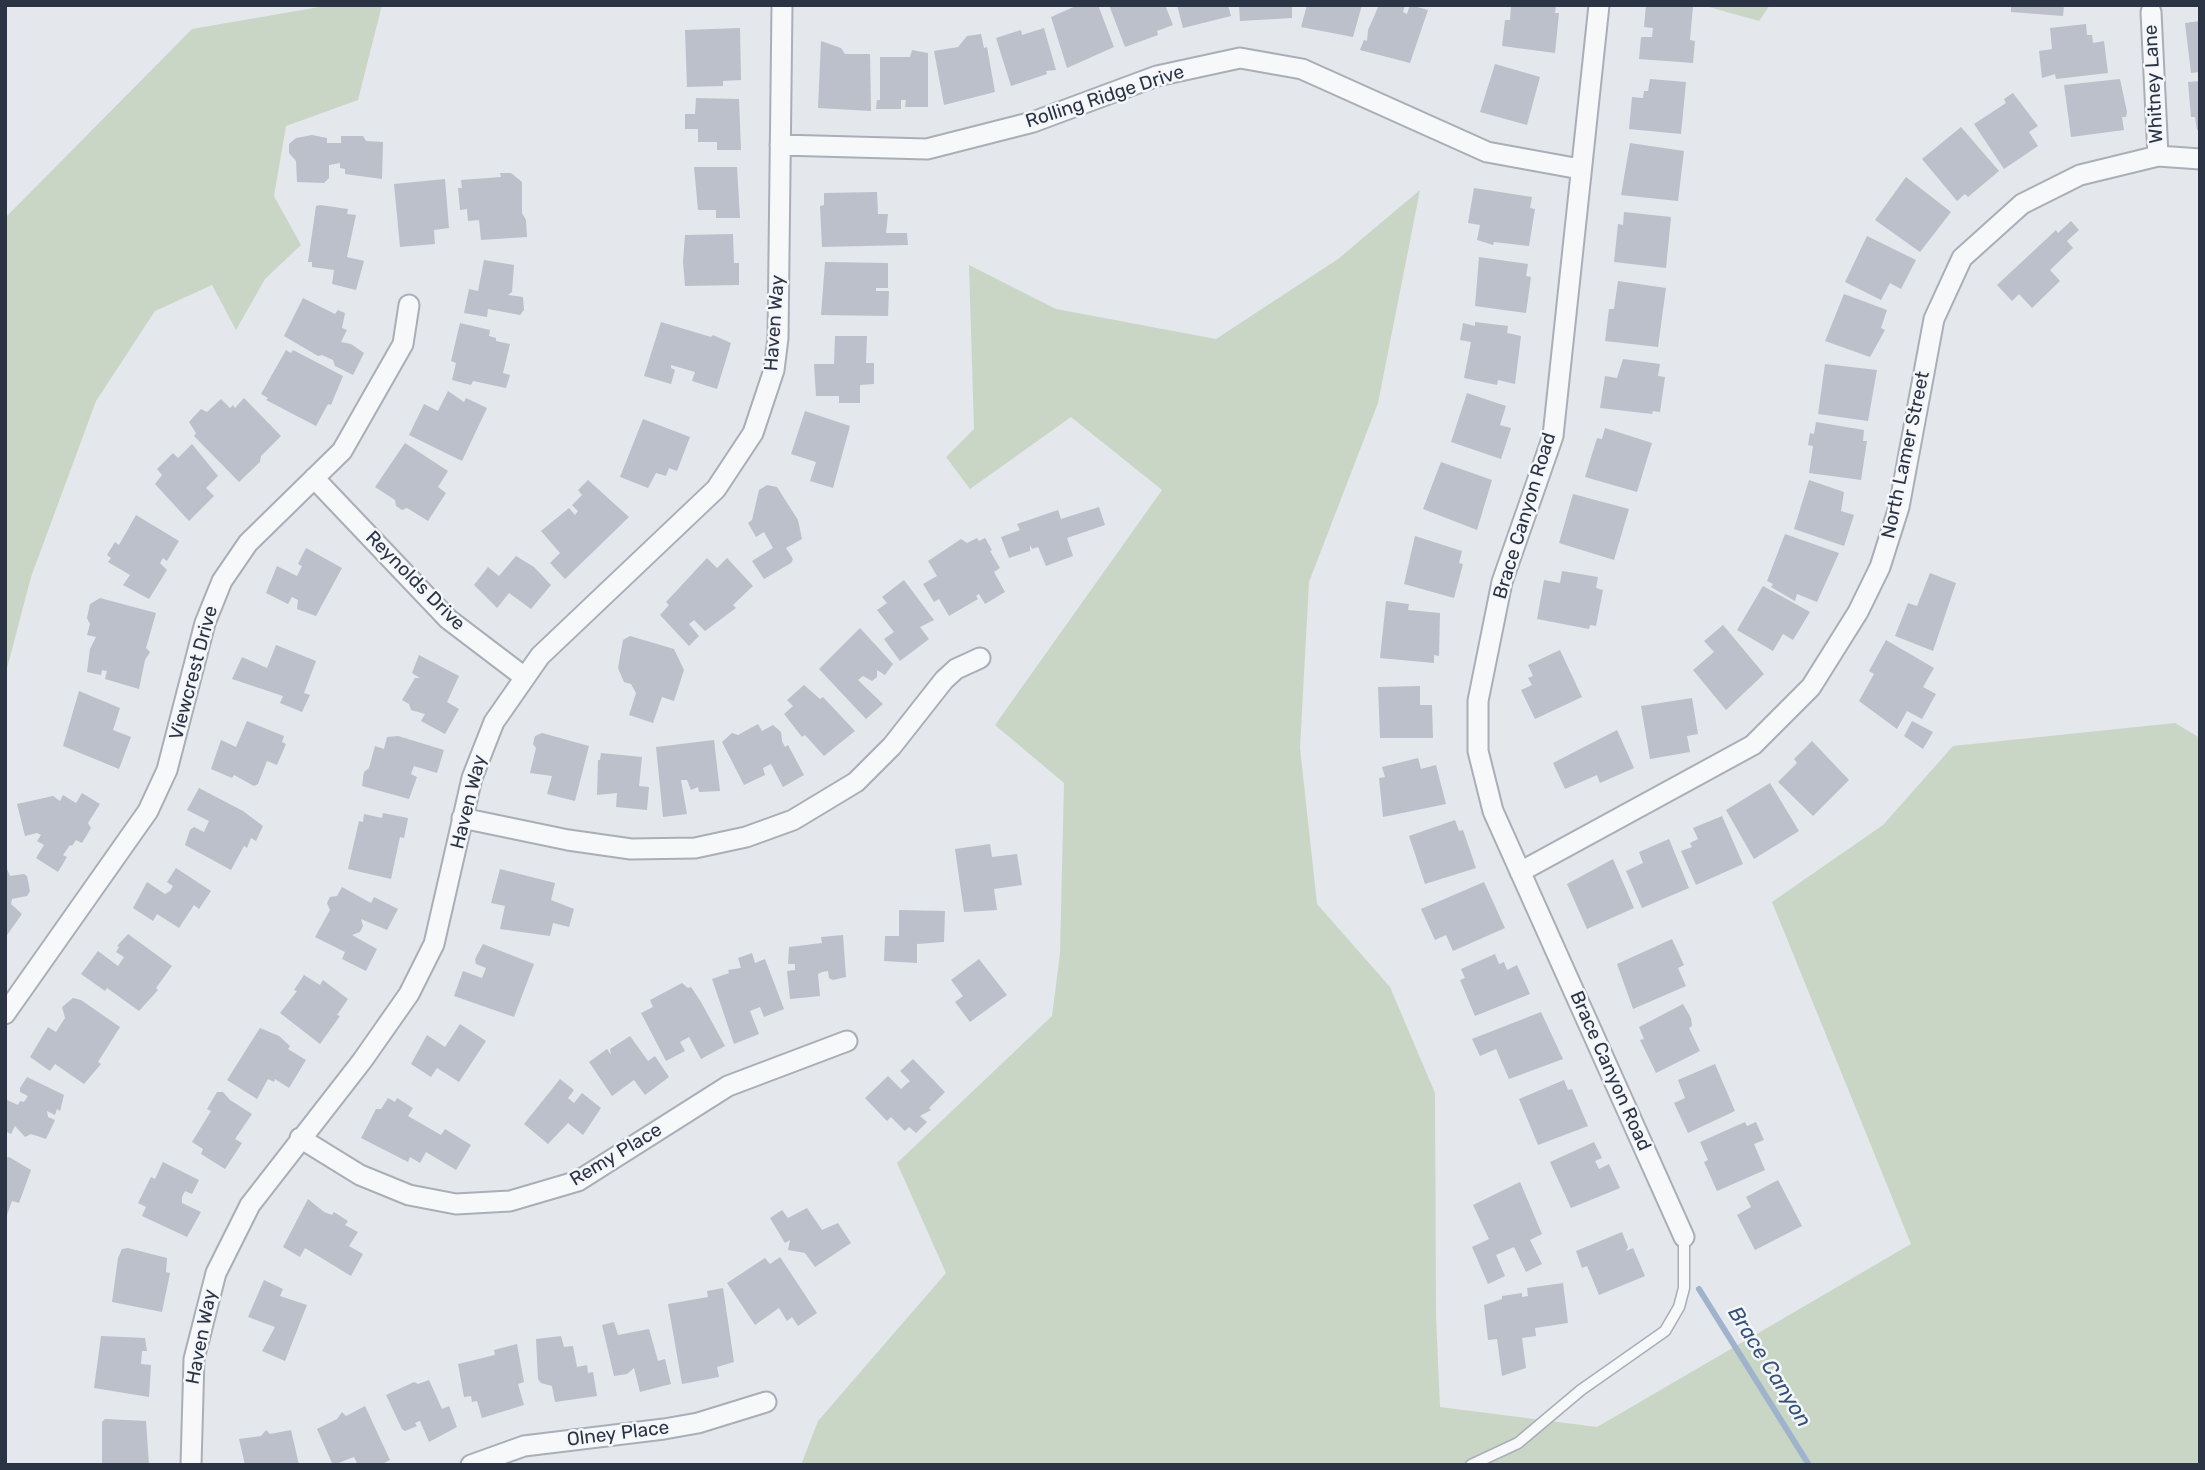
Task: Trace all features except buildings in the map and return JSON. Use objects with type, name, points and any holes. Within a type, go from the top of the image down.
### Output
[{"type":"street","name":"Haven Way","points":[[191,1465],[192,1387],[206,1300],[237,1226],[300,1139],[362,1061],[409,994],[428,957],[434,944],[462,818],[482,748],[494,722],[523,676],[540,656],[716,489],[753,433],[774,370],[778,338],[782,5]]},
{"type":"street","name":"Brace Canyon Road","points":[[1599,5],[1553,436],[1502,582],[1478,701],[1478,751],[1493,811],[1684,1237]]},
{"type":"street","name":"Whitney Lane","points":[[2151,12],[2158,156]]},
{"type":"street","name":"Rolling Ridge Drive","points":[[780,145],[927,149],[1033,122],[1157,76],[1240,58],[1302,69],[1487,152],[1580,169]]},
{"type":"street","name":"North Lamer Street","points":[[1520,872],[1753,746],[1811,687],[1858,612],[1880,567],[1899,507],[1934,319],[1962,258],[2022,204],[2080,175],[2158,156],[2200,159]]},
{"type":"street","name":"Viewcrest Drive","points":[[5,1014],[148,811],[167,770],[205,622],[222,581],[248,544],[342,451],[403,344],[409,305]]},
{"type":"street","name":"Reynolds Drive","points":[[314,478],[448,619],[523,676]]},
{"type":"street","points":[[462,818],[568,840],[631,849],[695,848],[746,837],[793,820],[856,782],[892,747],[944,680],[956,670],[980,658]]},
{"type":"street","name":"Remy Place","points":[[300,1139],[360,1175],[410,1195],[456,1204],[510,1202],[578,1181],[728,1086],[847,1041]]},
{"type":"street","name":"Olney Place","points":[[471,1465],[524,1446],[686,1425],[766,1402]]},
{"type":"lane","points":[[1471,1465],[1518,1443],[1581,1390],[1665,1331],[1679,1307],[1684,1288],[1684,1237]]},
{"type":"green space","points":[[331,5],[382,5],[358,100],[286,126],[274,196],[301,245],[265,279],[236,330],[212,285],[155,311],[96,401],[31,577],[5,676],[5,218],[192,29]]},
{"type":"green space","points":[[1702,5],[1770,5],[1759,21]]},
{"type":"green space","points":[[1420,190],[1378,403],[1309,582],[1300,748],[1317,904],[1390,987],[1435,1093],[1436,1316],[1440,1407],[1597,1427],[1911,1244],[1772,902],[1883,825],[1953,746],[2175,723],[2200,738],[2200,1465],[801,1465],[818,1421],[946,1273],[897,1163],[1052,1016],[1060,954],[1064,783],[995,725],[1162,490],[1071,417],[970,489],[946,457],[974,429],[969,265],[1056,309],[1216,339],[1338,259]]},
{"type":"waterway","name":"Brace Canyon","points":[[1699,1289],[1809,1465]]}]
